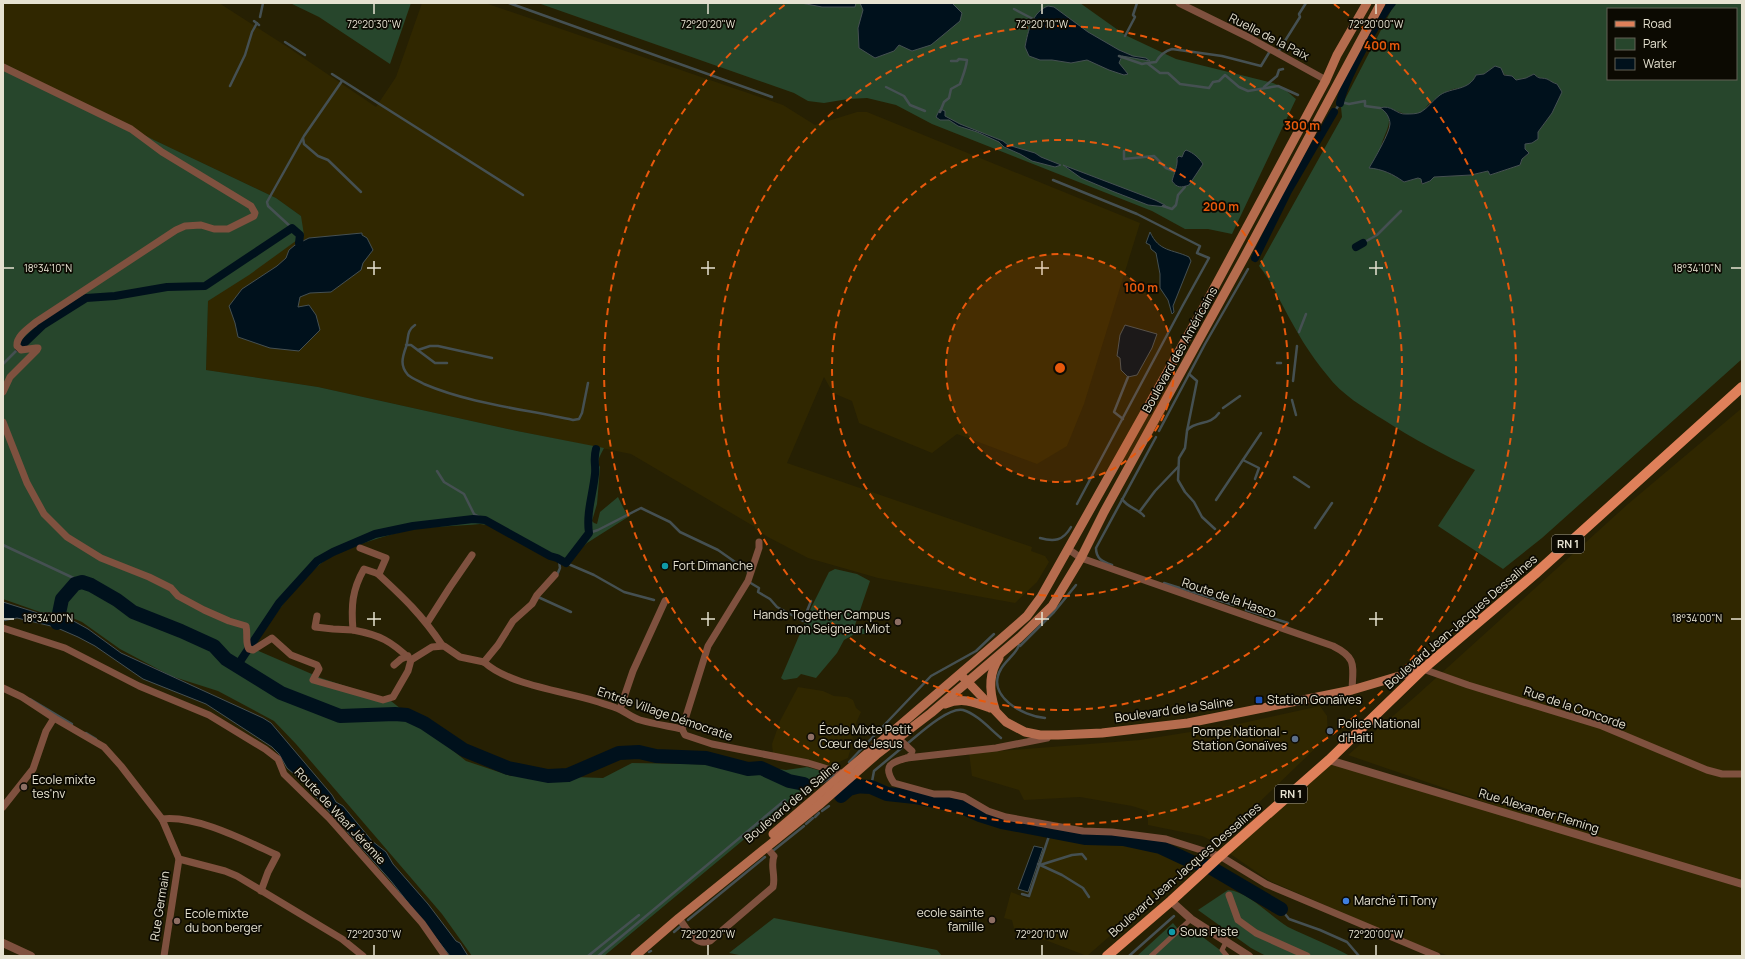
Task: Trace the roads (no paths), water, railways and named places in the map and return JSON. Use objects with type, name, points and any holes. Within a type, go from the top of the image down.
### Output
[{"type":"main road","name":"Boulevard des Américains","points":[[960,674],[1026,616],[1041,597],[1205,305],[1326,80],[1337,55],[1367,3]]},
{"type":"main road","name":"Boulevard des Américains","points":[[967,682],[1019,638],[1052,606],[1081,558],[1104,512],[1245,256],[1381,3]]},
{"type":"main road","name":"Boulevard Jean-Jacques Dessalines","points":[[1107,956],[1171,902],[1212,863],[1329,760],[1423,669],[1529,579],[1742,387]]},
{"type":"main road","points":[[995,710],[990,689],[992,670],[1004,650]]},
{"type":"main road","name":"Boulevard de la Saline","points":[[635,956],[766,847],[960,674],[1006,722],[1025,732],[1040,735],[1058,735],[1102,733],[1188,723],[1352,690],[1423,669]]},
{"type":"main road","name":"Boulevard de la Saline","points":[[844,776],[931,713],[967,682]]},
{"type":"main road","points":[[931,713],[954,700],[964,700],[995,710]]},
{"type":"main road","name":"Boulevard de la Saline","points":[[631,956],[817,801]]},
{"type":"street","name":"Ruelle de la Paix","points":[[1179,3],[1250,38],[1326,80]]},
{"type":"street","points":[[3,67],[131,129],[162,152],[250,206],[256,213],[254,216],[228,229],[214,229],[201,225],[185,226],[176,230],[36,322],[19,338],[16,343],[21,350],[36,348],[38,348],[38,350],[10,377],[3,392]]},
{"type":"street","points":[[3,422],[27,483],[44,514],[67,537],[101,558],[149,577],[171,588],[178,596],[204,610],[229,621],[246,626],[248,635],[247,646],[249,649],[253,650],[272,638],[291,655],[317,665],[319,669],[313,680],[383,700],[393,697],[408,671],[409,658]]},
{"type":"street","points":[[682,729],[708,646],[748,581],[759,548],[759,542]]},
{"type":"street","points":[[360,548],[386,558],[379,574]]},
{"type":"street","name":"Route de la Hasco","points":[[1068,549],[1081,558],[1333,646],[1346,652],[1350,656],[1353,666],[1352,690]]},
{"type":"street","points":[[427,623],[472,555]]},
{"type":"street","points":[[353,630],[352,610],[354,590],[364,569],[379,574],[401,594],[427,623],[442,645],[432,647],[409,658],[401,659],[394,665]]},
{"type":"street","points":[[484,662],[498,645],[513,621],[532,604],[537,595],[555,575]]},
{"type":"street","points":[[620,709],[634,671],[665,601]]},
{"type":"street","points":[[317,616],[315,627],[371,633],[392,642],[409,658]]},
{"type":"street","name":"Route de Waaf Jérémie","points":[[3,628],[65,648],[139,686],[209,715],[265,749],[278,759],[284,774],[329,818],[422,923],[445,956]]},
{"type":"street","name":"Entrée Village Démocratie","points":[[442,645],[460,657],[484,662],[490,667],[524,683],[620,709],[639,719],[682,729],[685,735],[712,744],[808,763],[844,776]]},
{"type":"street","name":"Rue de la Concorde","points":[[1423,669],[1468,685],[1602,726],[1707,770],[1722,774],[1742,774]]},
{"type":"street","points":[[3,688],[104,747],[121,766],[162,819],[179,859],[225,871],[261,890],[342,939],[363,956]]},
{"type":"street","points":[[3,807],[32,769],[46,731],[54,718]]},
{"type":"street","points":[[903,759],[996,748],[1058,735]]},
{"type":"street","points":[[898,738],[912,751],[910,756],[891,764],[889,767],[888,774],[894,783],[934,794],[950,794],[964,797],[988,811],[1006,817],[1083,831],[1112,832],[1159,838],[1220,856],[1266,884],[1437,956]]},
{"type":"street","name":"Rue Alexander Fleming","points":[[1329,760],[1742,884]]},
{"type":"street","points":[[162,819],[170,818],[212,826],[278,855],[268,872],[261,890]]},
{"type":"street","points":[[679,918],[692,937],[704,944],[710,941],[773,887],[775,872],[772,862],[774,856],[766,847]]},
{"type":"street","name":"Rue Germain","points":[[164,956],[179,859]]},
{"type":"street","points":[[1229,895],[1238,920],[1256,933],[1307,956]]},
{"type":"street","points":[[1171,902],[1226,942],[1249,956]]},
{"type":"street","points":[[1151,956],[1192,918]]},
{"type":"street","points":[[1226,942],[1222,950],[1227,956]]},
{"type":"street","points":[[3,943],[31,956]]},
{"type":"water","points":[[801,3],[856,3],[855,7],[822,7]]},
{"type":"water","points":[[860,3],[952,3],[962,13],[960,21],[931,45],[912,51],[899,45],[894,51],[875,58],[859,48],[858,28],[863,10]]},
{"type":"water","points":[[1048,6],[1054,7],[1088,32],[1119,50],[1133,56],[1146,58],[1150,61],[1122,56],[1119,63],[1128,74],[1124,75],[1087,60],[1071,63],[1040,60],[1029,56],[1025,47],[1029,29],[1034,17]]},
{"type":"water","points":[[1495,66],[1501,68],[1504,75],[1512,76],[1516,80],[1526,78],[1534,74],[1539,78],[1547,79],[1557,84],[1562,92],[1552,113],[1538,132],[1538,139],[1532,143],[1525,144],[1525,149],[1529,153],[1522,159],[1520,165],[1490,175],[1488,171],[1471,175],[1434,177],[1430,181],[1422,184],[1421,179],[1418,178],[1404,182],[1387,172],[1369,168],[1381,146],[1390,124],[1386,113],[1380,108],[1391,108],[1403,114],[1419,113],[1440,95],[1469,84],[1476,75],[1484,74]]},
{"type":"water","points":[[940,109],[945,111],[945,116],[960,124],[1003,141],[1008,145],[1035,153],[1061,165],[1055,167],[1032,161],[1004,147],[999,142],[977,132],[958,126],[949,120],[940,120],[936,117]]},
{"type":"water","points":[[1186,150],[1196,156],[1203,164],[1189,185],[1179,187],[1172,181],[1177,158],[1179,156],[1182,157]]},
{"type":"water","points":[[1063,165],[1155,200],[1166,207],[1148,205],[1112,191],[1081,178]]},
{"type":"water","points":[[1150,232],[1162,247],[1183,254],[1189,257],[1191,261],[1173,306],[1174,312],[1172,314],[1168,300],[1160,288],[1160,274],[1156,253],[1151,249],[1150,245],[1146,243]]},
{"type":"water","points":[[362,233],[362,235],[367,238],[373,250],[363,263],[361,270],[331,292],[310,293],[300,297],[298,307],[309,305],[316,315],[320,330],[299,351],[270,348],[238,337],[229,306],[242,289],[277,266],[286,258],[289,250],[295,245],[309,238]]},
{"type":"water","points":[[1125,325],[1157,334],[1152,348],[1137,375],[1128,377],[1121,370],[1120,358],[1117,356],[1120,335]]},
{"type":"water","points":[[3,602],[38,613],[59,613],[88,629],[121,653],[271,723],[332,795],[336,802],[343,806],[372,841],[386,852],[393,864],[428,904],[456,941],[460,943],[468,956],[450,956],[391,881],[302,781],[287,768],[279,754],[272,747],[206,704],[143,679],[95,646],[78,637],[55,627],[17,618],[3,621]]},
{"type":"water","points":[[1034,846],[1043,848],[1028,892],[1018,889]]},
{"type":"waterway","points":[[260,17],[263,3]]},
{"type":"waterway","points":[[509,3],[772,97]]},
{"type":"waterway","points":[[1125,36],[1135,17],[1133,15],[1137,3]]},
{"type":"waterway","points":[[1278,52],[1300,17],[1299,14],[1306,3]]},
{"type":"waterway","points":[[1340,103],[1354,66],[1378,23],[1392,3]]},
{"type":"waterway","points":[[1014,9],[1035,20]]},
{"type":"waterway","points":[[254,21],[259,25]]},
{"type":"waterway","points":[[230,86],[245,55],[252,32],[257,23]]},
{"type":"waterway","points":[[285,42],[305,55]]},
{"type":"waterway","points":[[1147,63],[1156,62],[1159,57],[1172,49],[1222,56],[1261,66],[1270,51]]},
{"type":"waterway","points":[[1119,56],[1142,64],[1147,63],[1160,73],[1168,73],[1180,84],[1209,88],[1213,82],[1219,81],[1225,75],[1239,87],[1248,91],[1278,86],[1298,95]]},
{"type":"waterway","points":[[940,112],[944,102],[949,98],[951,89],[960,84],[967,60],[959,59],[957,61],[951,61]]},
{"type":"waterway","points":[[1264,87],[1277,76],[1279,70],[1283,69]]},
{"type":"waterway","points":[[332,74],[523,195]]},
{"type":"waterway","points":[[292,228],[268,206],[267,202],[304,136],[342,81]]},
{"type":"waterway","points":[[886,87],[904,96],[910,105],[925,111]]},
{"type":"waterway","points":[[1331,112],[1334,112],[1341,102],[1349,104],[1365,101],[1365,106],[1380,108]]},
{"type":"waterway","points":[[1255,258],[1288,191],[1334,112]]},
{"type":"waterway","points":[[303,138],[304,144],[318,156],[328,160],[361,192]]},
{"type":"waterway","points":[[1124,151],[1124,159],[1154,156],[1166,168],[1174,171]]},
{"type":"waterway","points":[[1053,180],[1137,214],[1200,246],[1197,253],[1209,258],[1077,504]]},
{"type":"waterway","points":[[1163,206],[1172,209],[1176,205],[1178,195],[1185,187]]},
{"type":"waterway","points":[[1363,243],[1377,235],[1401,211]]},
{"type":"waterway","points":[[19,348],[43,325],[86,298],[115,296],[167,287],[205,286],[292,228],[300,235],[299,243]]},
{"type":"waterway","points":[[1356,247],[1363,243]]},
{"type":"waterway","points":[[1159,431],[1205,344],[1248,269]]},
{"type":"waterway","points":[[1299,332],[1306,314]]},
{"type":"waterway","points":[[415,325],[412,327],[408,335],[403,358],[405,372],[412,378],[442,391],[460,397],[573,420],[579,419],[582,413],[588,383]]},
{"type":"waterway","points":[[406,345],[411,345],[435,363],[447,363]]},
{"type":"waterway","points":[[418,350],[430,346],[438,346],[492,358]]},
{"type":"waterway","points":[[1293,381],[1297,346]]},
{"type":"waterway","points":[[3,364],[19,348]]},
{"type":"waterway","points":[[1189,374],[1197,381],[1185,448],[1179,458],[1178,480],[1185,492],[1194,502],[1202,517],[1215,529]]},
{"type":"waterway","points":[[1123,419],[1114,412],[1128,377]]},
{"type":"waterway","points":[[1223,408],[1240,396]]},
{"type":"waterway","points":[[1292,400],[1296,415]]},
{"type":"waterway","points":[[1187,430],[1195,425],[1212,420],[1219,413]]},
{"type":"waterway","points":[[1216,500],[1261,433]]},
{"type":"waterway","points":[[1112,565],[1101,560],[1097,555],[1096,548],[1156,437]]},
{"type":"waterway","points":[[237,666],[279,603],[317,561],[333,552],[375,534],[413,526],[473,519],[485,520],[550,556],[566,563],[589,533],[588,518],[595,474],[596,449]]},
{"type":"waterway","points":[[1243,460],[1259,468],[1255,479]]},
{"type":"waterway","points":[[1140,511],[1155,491],[1178,467]]},
{"type":"waterway","points":[[437,471],[444,482],[464,494],[474,514],[485,520]]},
{"type":"waterway","points":[[1294,477],[1309,487]]},
{"type":"waterway","points":[[1122,499],[1144,516]]},
{"type":"waterway","points":[[1315,528],[1332,503]]},
{"type":"waterway","points":[[589,533],[641,508],[670,522],[680,532],[718,550],[748,571],[748,573]]},
{"type":"waterway","points":[[1040,538],[1050,540],[1061,538],[1071,527]]},
{"type":"waterway","points":[[3,545],[82,582]]},
{"type":"waterway","points":[[557,575],[560,568],[559,560],[594,575],[624,592],[654,600]]},
{"type":"waterway","points":[[57,623],[62,599],[75,584],[82,582],[91,585],[117,600],[133,612],[214,646],[226,659],[281,693],[340,716],[407,715],[424,723],[464,750],[508,768],[548,776],[568,775],[619,753],[639,752],[656,756],[706,758],[748,769],[761,768],[789,781],[804,784]]},
{"type":"waterway","points":[[749,582],[759,588],[758,592],[770,599],[777,607],[803,621],[811,601]]},
{"type":"waterway","points":[[1164,583],[1234,605]]},
{"type":"waterway","points":[[1020,646],[1054,612],[1076,585]]},
{"type":"waterway","points":[[538,597],[571,612]]},
{"type":"waterway","points":[[1246,610],[1288,623]]},
{"type":"waterway","points":[[849,762],[931,676],[976,651],[994,634]]},
{"type":"waterway","points":[[1019,645],[1001,669],[997,679],[998,688],[1002,696],[1017,709],[1045,718]]},
{"type":"waterway","points":[[30,699],[72,724]]},
{"type":"waterway","points":[[908,743],[934,722],[957,710],[963,710],[973,715],[1001,738]]},
{"type":"waterway","points":[[86,733],[96,739]]},
{"type":"waterway","points":[[871,787],[874,771],[904,746]]},
{"type":"waterway","points":[[789,781],[822,783],[835,775]]},
{"type":"waterway","points":[[851,786],[871,787],[887,794],[915,797],[962,807],[1002,822],[1086,838],[1123,839],[1160,847],[1192,862],[1208,866],[1281,909]]},
{"type":"waterway","points":[[841,796],[849,789],[856,787]]},
{"type":"waterway","points":[[598,956],[785,800]]},
{"type":"waterway","points":[[822,811],[829,806]]},
{"type":"waterway","points":[[815,817],[819,813]]},
{"type":"waterway","points":[[806,824],[813,818]]},
{"type":"waterway","points":[[774,850],[804,826]]},
{"type":"waterway","points":[[1022,894],[1029,896],[1049,836],[1048,831]]},
{"type":"waterway","points":[[1040,865],[1072,855],[1082,854],[1086,859]]},
{"type":"waterway","points":[[688,920],[765,857]]},
{"type":"waterway","points":[[1038,864],[1062,875],[1083,888],[1089,897]]},
{"type":"waterway","points":[[1281,909],[1289,919],[1320,930],[1347,942],[1359,956]]},
{"type":"waterway","points":[[588,956],[639,915]]},
{"type":"waterway","points":[[1129,956],[1174,916]]},
{"type":"waterway","points":[[674,932],[681,926]]},
{"type":"place","name":"Fort Dimanche","points":[[665,566]]},
{"type":"place","name":"Hands Together Campus mon Seigneur Miot","points":[[898,622]]},
{"type":"place","name":"Station Gonaïves","points":[[1259,700]]},
{"type":"place","name":"Police National d'Haiti","points":[[1330,731]]},
{"type":"place","name":"École Mixte Petit Cœur de Jesus","points":[[811,737]]},
{"type":"place","name":"Pompe National - Station Gonaïves","points":[[1295,739]]},
{"type":"place","name":"Ecole mixte tes'nv","points":[[24,787]]},
{"type":"place","name":"Marché Ti Tony","points":[[1346,901]]},
{"type":"place","name":"ecole sainte famille","points":[[992,920]]},
{"type":"place","name":"Ecole mixte du bon berger","points":[[177,921]]},
{"type":"place","name":"Sous Piste","points":[[1172,932]]}]
